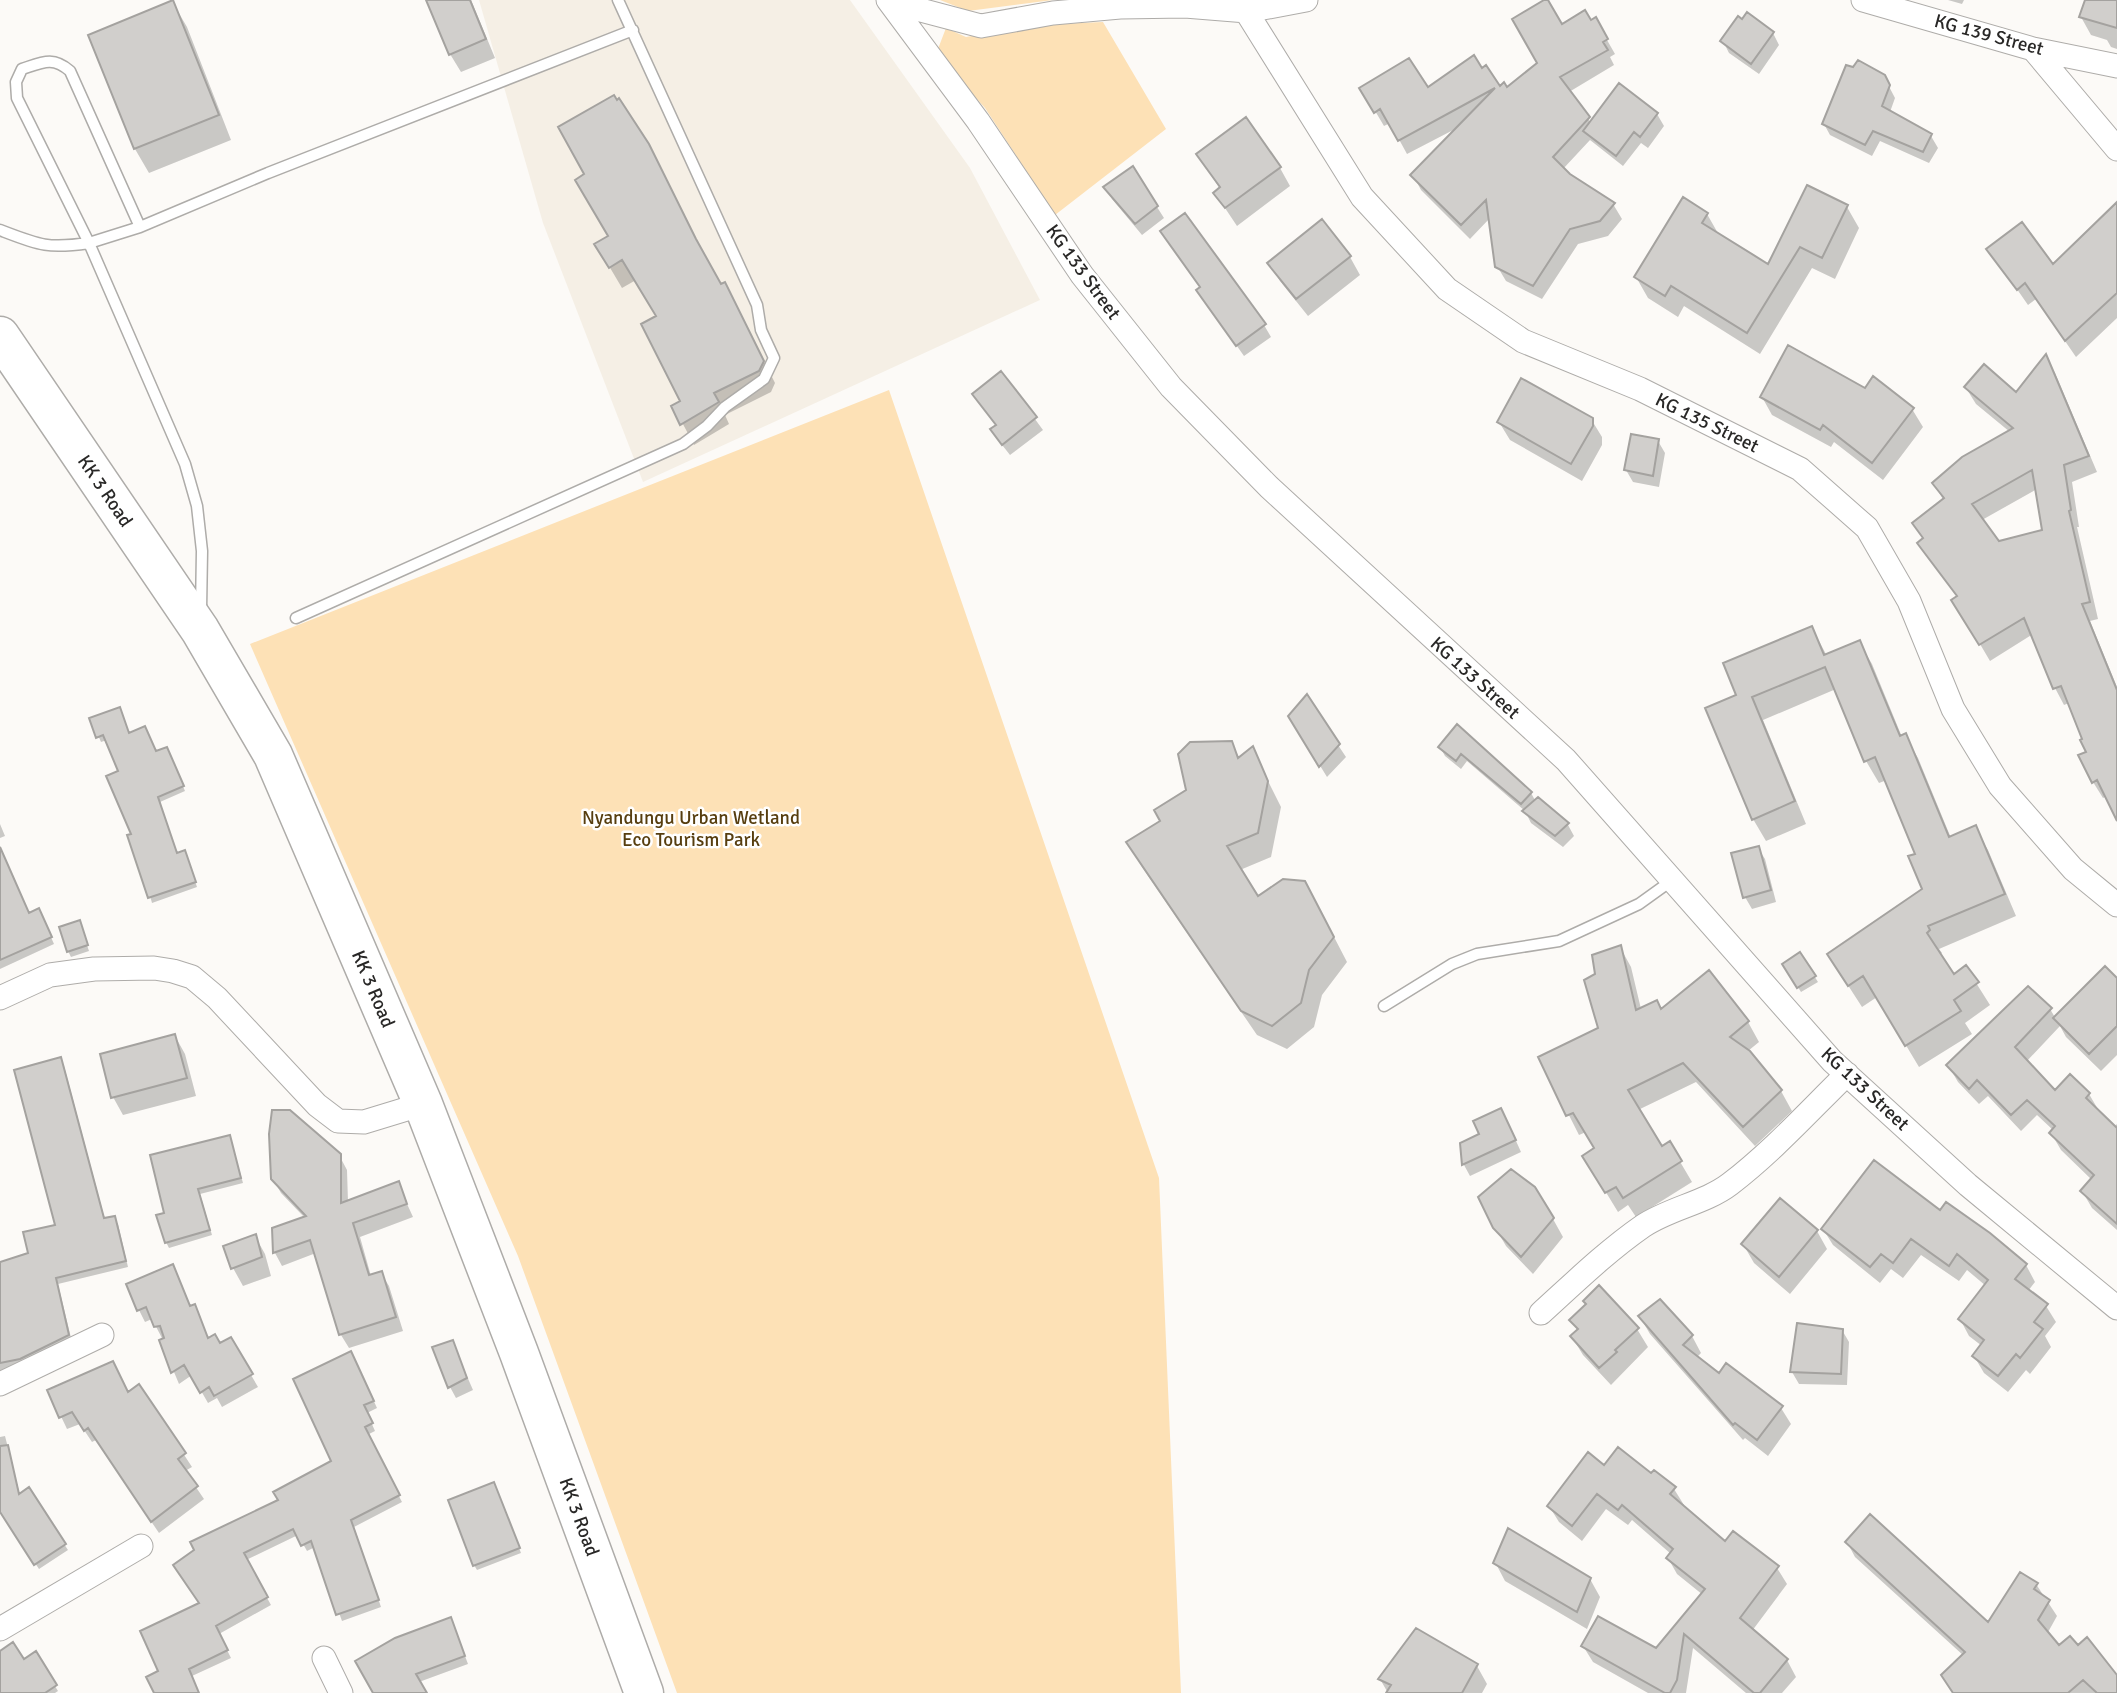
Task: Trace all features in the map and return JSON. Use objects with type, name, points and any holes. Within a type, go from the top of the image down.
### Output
[{"type":"highway","name":"KK 3 Road","points":[[0,336],[200,630],[273,755],[423,1104],[519,1353],[644,1693]]},
{"type":"street","points":[[889,1],[981,26],[1054,13],[1120,7],[1243,5],[1306,0]]},
{"type":"street","name":"KG 139 Street","points":[[1863,0],[2033,49],[2117,66]]},
{"type":"street","name":"KG 133 Street","points":[[889,1],[978,121],[1082,275],[1171,387],[1269,488],[1566,760],[1832,1061],[1968,1185],[2117,1308]]},
{"type":"street","name":"KG 135 Street","points":[[1243,5],[1293,89],[1363,197],[1447,289],[1523,341],[1640,389],[1800,469],[1867,528],[1909,601],[1953,709],[2000,786],[2073,869],[2117,905]]},
{"type":"street","points":[[2033,49],[2117,149]]},
{"type":"street","points":[[0,998],[50,975],[94,969],[154,968],[173,971],[192,977],[217,998],[317,1105],[338,1121],[364,1122],[423,1104]]},
{"type":"street","points":[[1541,1313],[1596,1263],[1644,1226],[1727,1186],[1753,1165],[1847,1074]]},
{"type":"street","points":[[0,1384],[102,1335]]},
{"type":"street","points":[[0,1629],[141,1546]]},
{"type":"street","points":[[324,1658],[341,1693]]},
{"type":"lane","points":[[296,618],[683,444],[707,426],[725,407],[764,379],[774,358],[761,330],[757,305],[618,0]]},
{"type":"lane","points":[[0,230],[38,245],[57,248],[89,243],[140,227],[268,173],[633,30]]},
{"type":"lane","points":[[140,227],[71,71],[61,62],[46,61],[22,69],[16,82],[17,98],[89,243],[185,464],[197,506],[202,551],[200,630]]},
{"type":"lane","points":[[1384,1006],[1452,964],[1477,954],[1559,941],[1639,904],[1671,881]]},
{"type":"shaded area","points":[[479,0],[850,0],[970,168],[1040,300],[643,482],[543,223]]},
{"type":"green space","points":[[940,0],[1053,0],[968,11]]},
{"type":"green space","points":[[1103,22],[1166,129],[1055,215],[985,108],[936,54],[946,28],[966,37],[1036,25]]},
{"type":"green space","name":"Nyandungu Urban Wetland Eco Tourism Park","points":[[889,390],[1159,1178],[1181,1693],[677,1693],[518,1256],[250,644]]},
{"type":"building","points":[[173,0],[219,115],[134,149],[88,35]]},
{"type":"building","points":[[426,0],[470,0],[486,39],[449,55]]},
{"type":"building","points":[[1548,0],[1562,24],[1585,10],[1591,20],[1596,17],[1608,39],[1603,42],[1608,50],[1560,77],[1590,117],[1553,157],[1570,174],[1615,203],[1600,221],[1570,229],[1533,286],[1495,267],[1486,200],[1461,225],[1410,175],[1495,88],[1398,141],[1380,109],[1374,113],[1359,88],[1409,58],[1428,87],[1474,55],[1482,68],[1486,65],[1500,86],[1504,82],[1507,87],[1537,63],[1512,19]]},
{"type":"building","points":[[2085,0],[2117,0],[2117,28],[2079,17]]},
{"type":"building","points":[[1747,12],[1774,32],[1751,64],[1720,41],[1738,16],[1742,19]]},
{"type":"building","points":[[1858,60],[1885,75],[1890,85],[1882,106],[1932,134],[1923,152],[1873,131],[1865,145],[1822,124],[1846,65],[1853,67]]},
{"type":"building","points":[[1619,83],[1658,113],[1640,137],[1634,132],[1616,156],[1583,131]]},
{"type":"building","points":[[614,95],[617,100],[619,98],[649,144],[696,239],[721,284],[725,282],[764,361],[759,371],[714,393],[719,402],[680,425],[671,406],[680,401],[641,324],[656,316],[622,260],[609,268],[594,244],[608,236],[575,180],[584,174],[558,127]]},
{"type":"building","points":[[1246,117],[1281,167],[1225,208],[1213,193],[1220,187],[1196,154]]},
{"type":"building","points":[[1133,166],[1158,206],[1135,224],[1103,187]]},
{"type":"building","points":[[1807,185],[1848,205],[1822,258],[1800,247],[1747,333],[1671,286],[1665,296],[1634,277],[1683,197],[1708,213],[1702,223],[1768,264]]},
{"type":"building","points":[[2117,202],[2117,293],[2065,341],[2025,283],[2017,290],[1986,249],[2022,222],[2053,264]]},
{"type":"building","points":[[1185,213],[1266,324],[1236,346],[1196,290],[1200,287],[1160,231]]},
{"type":"building","points":[[1322,219],[1351,256],[1296,299],[1267,263]]},
{"type":"building","points":[[1788,345],[1865,388],[1873,376],[1914,408],[1872,463],[1823,425],[1820,430],[1760,397]]},
{"type":"building","points":[[2046,354],[2089,456],[2064,465],[2069,511],[2090,602],[2082,604],[2117,690],[2117,821],[2097,780],[2092,783],[2078,755],[2086,752],[2080,740],[2082,739],[2061,686],[2053,689],[2024,618],[1979,645],[1951,600],[1957,596],[1917,543],[1923,538],[1912,523],[1944,498],[1932,483],[1962,457],[2013,428],[1964,387],[1984,364],[2016,392]],"holes":[[[2032,470],[2042,530],[1999,541],[1972,504]]]},
{"type":"building","points":[[1001,371],[1037,417],[1002,445],[990,429],[996,425],[972,394]]},
{"type":"building","points":[[1521,378],[1593,418],[1593,426],[1571,464],[1497,422]]},
{"type":"building","points":[[1631,434],[1659,439],[1653,476],[1624,470]]},
{"type":"building","points":[[1812,626],[1824,655],[1860,640],[1900,736],[1906,733],[1949,837],[1976,825],[2005,894],[1928,926],[1930,930],[1927,933],[1954,974],[1966,965],[1979,982],[1954,1000],[1961,1011],[1905,1046],[1863,976],[1848,986],[1827,954],[1922,889],[1908,856],[1915,854],[1875,757],[1864,762],[1825,667],[1752,697],[1795,801],[1752,820],[1705,708],[1736,695],[1723,663]]},
{"type":"building","points":[[1307,694],[1340,744],[1319,767],[1288,716]]},
{"type":"building","points":[[120,707],[129,733],[145,726],[156,751],[167,747],[184,786],[158,797],[177,853],[185,850],[196,882],[148,898],[127,835],[131,834],[106,776],[118,771],[103,735],[96,738],[89,718]]},
{"type":"building","points":[[1457,724],[1532,792],[1521,804],[1461,754],[1456,761],[1438,747]]},
{"type":"building","points":[[1232,741],[1238,758],[1253,746],[1268,781],[1258,833],[1227,846],[1258,896],[1283,879],[1305,881],[1334,937],[1309,970],[1301,1003],[1272,1026],[1241,1011],[1126,842],[1160,821],[1154,810],[1186,790],[1178,754],[1190,742]]},
{"type":"building","points":[[1538,797],[1569,823],[1555,836],[1522,811]]},
{"type":"building","points":[[1759,846],[1771,890],[1743,898],[1731,853]]},
{"type":"building","points":[[0,847],[29,913],[39,908],[52,937],[0,960]]},
{"type":"building","points":[[80,920],[88,945],[67,952],[59,927]]},
{"type":"building","points":[[1621,945],[1636,1010],[1657,1000],[1661,1009],[1709,970],[1749,1021],[1730,1037],[1750,1051],[1782,1090],[1743,1127],[1683,1063],[1628,1090],[1662,1146],[1670,1141],[1682,1161],[1623,1198],[1616,1187],[1605,1193],[1582,1156],[1594,1148],[1573,1113],[1566,1116],[1538,1057],[1598,1028],[1584,980],[1595,974],[1592,955]]},
{"type":"building","points":[[1800,952],[1816,976],[1797,988],[1782,964]]},
{"type":"building","points":[[2105,966],[2117,978],[2117,1026],[2089,1054],[2053,1018]]},
{"type":"building","points":[[2028,986],[2052,1008],[2015,1047],[2055,1090],[2070,1074],[2090,1093],[2086,1098],[2117,1128],[2117,1224],[2080,1191],[2094,1175],[2049,1133],[2055,1126],[2027,1100],[2011,1115],[1977,1080],[1969,1089],[1946,1065]]},
{"type":"building","points":[[175,1034],[187,1078],[111,1098],[100,1054]]},
{"type":"building","points":[[61,1057],[104,1218],[115,1216],[126,1261],[56,1278],[69,1335],[20,1359],[0,1363],[0,1262],[28,1253],[23,1232],[55,1225],[14,1070]]},
{"type":"building","points":[[1501,1108],[1516,1140],[1462,1165],[1460,1143],[1479,1134],[1473,1121]]},
{"type":"building","points":[[272,1110],[290,1110],[341,1154],[341,1203],[399,1181],[407,1204],[353,1223],[369,1275],[382,1271],[396,1317],[339,1335],[310,1240],[273,1253],[272,1228],[306,1216],[271,1179],[269,1134]]},
{"type":"building","points":[[230,1135],[241,1178],[198,1189],[210,1230],[165,1243],[156,1215],[164,1213],[150,1155]]},
{"type":"building","points":[[1874,1160],[1940,1210],[1946,1202],[1990,1233],[2027,1264],[2015,1279],[2048,1304],[2034,1322],[2043,1329],[2020,1358],[2016,1354],[1998,1376],[1972,1356],[1984,1340],[1958,1319],[1988,1280],[1957,1254],[1949,1266],[1911,1239],[1893,1263],[1881,1254],[1870,1267],[1821,1229]]},
{"type":"building","points":[[1511,1169],[1535,1187],[1554,1218],[1521,1257],[1493,1228],[1478,1197]]},
{"type":"building","points":[[1780,1198],[1818,1230],[1779,1277],[1741,1244]]},
{"type":"building","points":[[256,1234],[262,1257],[231,1269],[223,1246]]},
{"type":"building","points":[[173,1264],[190,1306],[195,1304],[208,1338],[215,1334],[220,1343],[231,1337],[253,1374],[214,1396],[209,1387],[200,1393],[184,1365],[171,1373],[159,1340],[164,1338],[160,1326],[154,1327],[146,1307],[137,1311],[126,1284]]},
{"type":"building","points":[[1599,1285],[1639,1328],[1599,1368],[1570,1336],[1578,1329],[1569,1320],[1586,1304],[1583,1301]]},
{"type":"building","points":[[1660,1299],[1693,1335],[1683,1345],[1719,1373],[1726,1363],[1783,1406],[1757,1440],[1735,1423],[1733,1425],[1638,1316]]},
{"type":"building","points":[[1797,1323],[1843,1329],[1841,1374],[1790,1372]]},
{"type":"building","points":[[453,1340],[467,1378],[448,1388],[432,1347]]},
{"type":"building","points":[[351,1351],[374,1401],[364,1405],[373,1423],[365,1427],[400,1495],[351,1520],[379,1600],[336,1615],[311,1541],[301,1546],[293,1529],[244,1553],[268,1597],[216,1626],[228,1650],[189,1669],[199,1693],[154,1693],[146,1677],[158,1671],[140,1631],[199,1603],[173,1565],[194,1550],[190,1542],[278,1500],[273,1492],[331,1461],[293,1379]]},
{"type":"building","points":[[113,1361],[128,1392],[139,1384],[186,1453],[178,1459],[198,1486],[151,1522],[88,1428],[84,1431],[72,1412],[59,1418],[47,1390]]},
{"type":"building","points":[[8,1445],[19,1494],[29,1487],[66,1544],[34,1565],[0,1512],[0,1446]]},
{"type":"building","points":[[1618,1447],[1651,1473],[1654,1470],[1676,1487],[1670,1494],[1725,1541],[1733,1531],[1779,1566],[1740,1618],[1788,1659],[1760,1693],[1754,1693],[1684,1634],[1677,1680],[1670,1693],[1665,1693],[1581,1646],[1598,1616],[1656,1648],[1705,1589],[1666,1558],[1673,1549],[1622,1505],[1618,1510],[1597,1494],[1572,1526],[1547,1506],[1588,1452],[1604,1465]]},
{"type":"building","points":[[494,1482],[520,1548],[473,1566],[448,1500]]},
{"type":"building","points":[[1870,1514],[1988,1622],[2020,1572],[2038,1583],[2034,1589],[2050,1600],[2038,1620],[2059,1645],[2070,1636],[2078,1645],[2087,1637],[2117,1675],[2117,1693],[2097,1693],[2083,1680],[2068,1693],[1953,1693],[1941,1675],[1965,1652],[1845,1542]]},
{"type":"building","points":[[1508,1528],[1591,1578],[1577,1612],[1493,1563]]},
{"type":"building","points":[[451,1617],[465,1656],[416,1674],[427,1693],[373,1693],[355,1661],[395,1638]]},
{"type":"building","points":[[1416,1628],[1478,1664],[1462,1693],[1386,1693],[1391,1685],[1378,1679]]},
{"type":"building","points":[[13,1642],[24,1659],[36,1651],[57,1685],[45,1693],[0,1693],[0,1651]]}]
